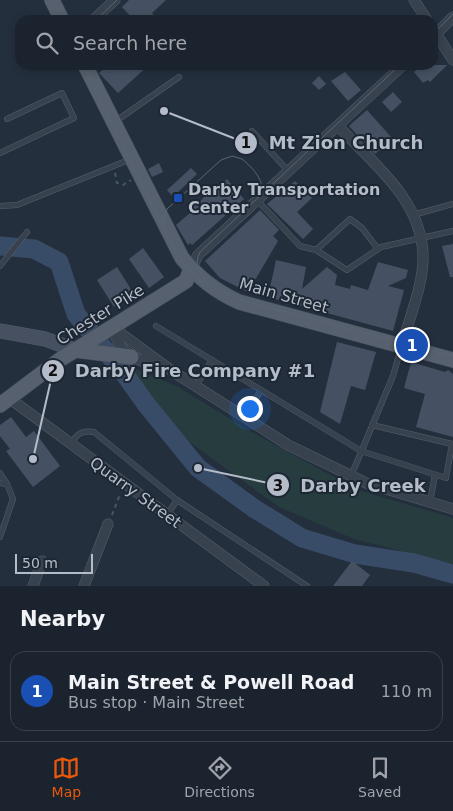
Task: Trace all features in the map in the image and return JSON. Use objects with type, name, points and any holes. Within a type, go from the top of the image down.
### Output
[{"type":"main road","points":[[52,0],[60,15]]},
{"type":"main road","name":"Main Street","points":[[87,70],[138,175],[182,258],[191,269],[218,292],[239,302],[453,360]]},
{"type":"main road","name":"Chester Pike","points":[[4,402],[75,350],[186,281],[191,269]]},
{"type":"main road","points":[[75,350],[124,356]]},
{"type":"street","points":[[98,15],[115,0]]},
{"type":"street","points":[[414,0],[424,15]]},
{"type":"street","points":[[438,30],[453,17]]},
{"type":"street","points":[[438,39],[453,60]]},
{"type":"street","points":[[191,269],[198,255],[398,70]]},
{"type":"street","points":[[338,126],[388,177],[407,201],[421,238],[424,258],[421,276],[402,345]]},
{"type":"street","points":[[0,331],[45,339],[75,350]]},
{"type":"street","points":[[107,331],[124,356],[172,371]]},
{"type":"street","points":[[107,331],[288,445],[366,483],[453,509]]},
{"type":"street","name":"Quarry Street","points":[[4,402],[70,444],[262,585]]},
{"type":"street","points":[[84,586],[110,519]]},
{"type":"street","points":[[33,586],[42,561]]},
{"type":"lane","points":[[113,122],[179,77]]},
{"type":"lane","points":[[1,150],[74,118],[62,93],[6,119]]},
{"type":"lane","points":[[252,131],[289,172]]},
{"type":"lane","points":[[0,206],[17,205],[131,159]]},
{"type":"lane","points":[[258,201],[300,246],[316,250],[347,270],[378,249],[453,231]]},
{"type":"lane","points":[[413,215],[453,204]]},
{"type":"lane","points":[[316,250],[350,218],[362,228],[378,249]]},
{"type":"lane","points":[[1,264],[28,232]]},
{"type":"lane","points":[[156,326],[362,451],[446,478],[452,444],[372,425]]},
{"type":"lane","points":[[351,476],[394,376],[402,345]]},
{"type":"lane","points":[[196,386],[212,360]]},
{"type":"lane","points":[[245,417],[262,390]]},
{"type":"lane","points":[[70,444],[77,434],[86,431],[94,432],[177,500],[308,586]]},
{"type":"lane","points":[[0,473],[13,499],[0,537]]},
{"type":"lane","points":[[430,502],[435,475]]},
{"type":"lane","points":[[0,483],[7,484]]},
{"type":"lane","points":[[167,515],[177,500]]},
{"type":"lane","points":[[0,517],[6,520]]},
{"type":"path","points":[[115,166],[116,182],[120,184],[126,184],[138,175]]},
{"type":"path","points":[[110,519],[124,484]]},
{"type":"green space","points":[[129,366],[178,387],[250,431],[358,490],[453,518],[453,564],[354,539],[279,507],[181,436]]},
{"type":"building","points":[[129,0],[166,0],[152,13],[154,15],[129,15],[122,7]]},
{"type":"building","points":[[438,65],[447,65],[430,82],[428,80],[423,83],[414,72],[416,70],[438,70]]},
{"type":"building","points":[[102,70],[143,70],[118,93],[99,73]]},
{"type":"building","points":[[345,72],[361,90],[348,101],[331,81]]},
{"type":"building","points":[[319,76],[326,84],[319,90],[312,83]]},
{"type":"building","points":[[393,92],[402,102],[391,112],[382,102]]},
{"type":"building","points":[[367,110],[392,138],[375,154],[349,126]]},
{"type":"building","points":[[159,163],[163,172],[152,177],[148,169]]},
{"type":"building","points":[[191,168],[197,174],[173,197],[167,190]]},
{"type":"building","points":[[227,179],[244,199],[192,245],[190,243],[188,245],[176,225],[190,213],[188,210],[195,204],[196,206],[213,187],[215,189]]},
{"type":"building","points":[[295,181],[312,198],[297,212],[313,229],[303,239],[267,204]]},
{"type":"building","points":[[260,210],[279,230],[273,236],[278,241],[248,292],[220,278],[205,261]]},
{"type":"building","points":[[453,244],[453,277],[450,277],[442,246]]},
{"type":"building","points":[[143,248],[164,277],[149,288],[129,259]]},
{"type":"building","points":[[276,260],[306,267],[302,289],[327,267],[337,275],[335,285],[350,289],[351,285],[368,290],[378,262],[408,270],[406,278],[388,286],[404,290],[393,331],[268,297]]},
{"type":"building","points":[[117,267],[134,294],[114,307],[97,280]]},
{"type":"building","points":[[337,342],[376,352],[365,390],[351,386],[340,424],[320,412]]},
{"type":"building","points":[[411,362],[445,372],[448,370],[453,374],[453,437],[416,427],[425,394],[404,388]]},
{"type":"building","points":[[11,417],[26,437],[34,431],[60,466],[33,487],[6,451],[10,449],[0,436],[0,425]]},
{"type":"building","points":[[352,561],[370,575],[362,586],[333,586]]},
{"type":"waterway","points":[[0,246],[34,249],[59,262],[76,314],[198,468],[255,509],[302,538],[355,554],[414,563],[453,574]]},
{"type":"tram line","points":[[101,15],[117,0]]},
{"type":"tram line","points":[[438,29],[453,14]]},
{"type":"tram line","points":[[86,70],[168,238],[185,266],[202,283]]},
{"type":"tram line","points":[[395,70],[200,252],[197,261],[198,269],[202,276],[216,288],[240,300],[453,356]]},
{"type":"tram line","points":[[163,227],[163,217],[167,209],[221,160],[232,156],[242,159],[258,177],[262,187],[258,198]]},
{"type":"place","name":"Mt Zion Church","points":[[164,111]]},
{"type":"place","name":"Darby Transportation Center","points":[[178,198]]},
{"type":"place","name":"Main Street & Powell Road","points":[[412,345]]},
{"type":"place","name":"Darby Fire Company #1","points":[[33,459]]},
{"type":"place","name":"Darby Creek","points":[[198,468]]}]
